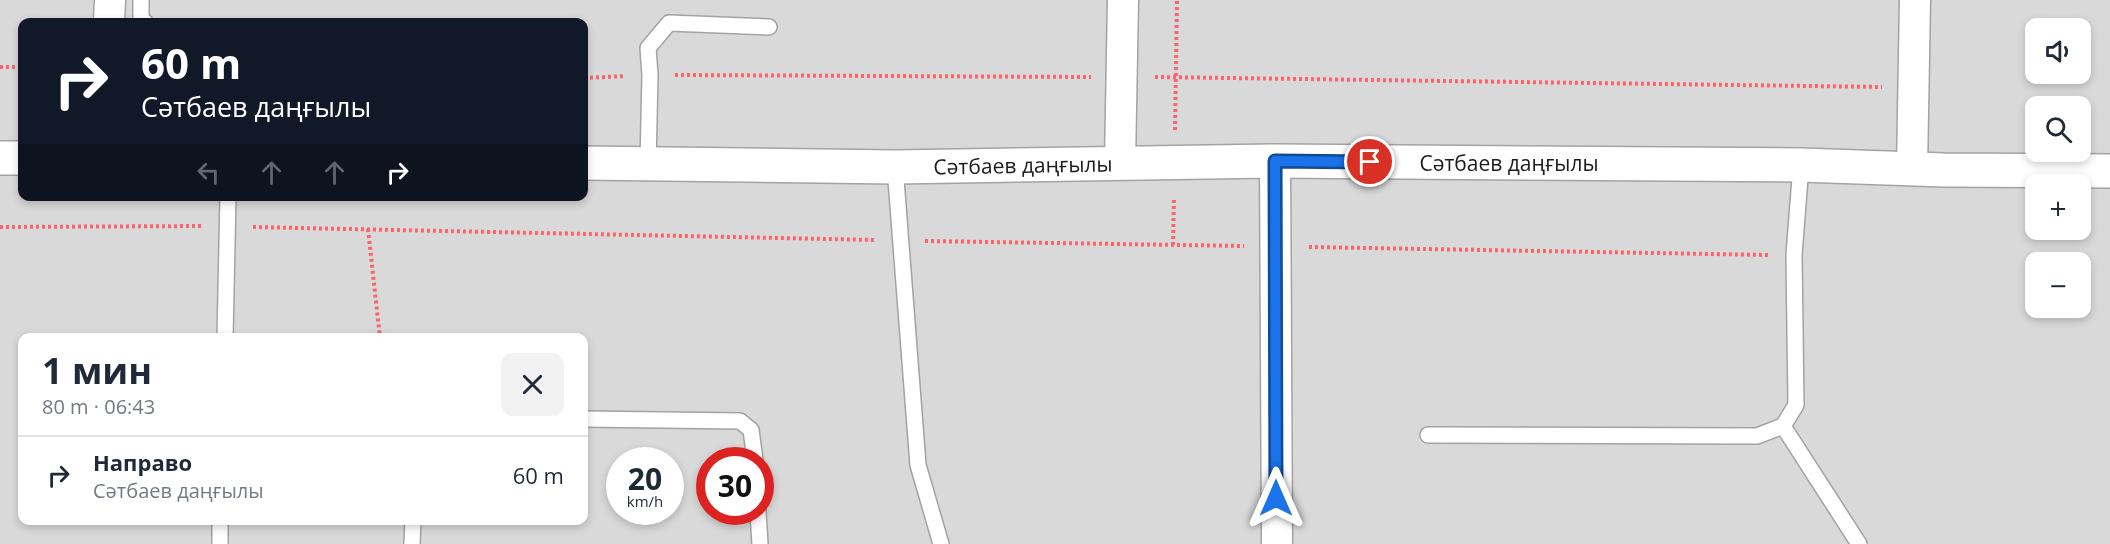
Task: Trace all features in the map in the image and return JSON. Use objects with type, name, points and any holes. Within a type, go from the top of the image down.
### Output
[{"type":"street","points":[[110,0],[110,18]]},
{"type":"street","points":[[1120,163],[1123,0]]},
{"type":"street","points":[[1912,169],[1915,0]]},
{"type":"street","points":[[0,158],[18,158]]},
{"type":"street","points":[[1275,161],[1277,544]]},
{"type":"street","name":"Сәтбаев даңғылы","points":[[588,163],[895,167],[1275,161],[1801,165],[1912,169],[2110,171]]},
{"type":"lane","points":[[141,0],[141,18]]},
{"type":"lane","points":[[648,164],[650,75],[648,48],[669,23],[769,27]]},
{"type":"lane","points":[[1428,435],[1757,436],[1783,426],[1796,405],[1794,255],[1801,165]]},
{"type":"lane","points":[[895,167],[918,465],[941,544]]},
{"type":"lane","points":[[225,333],[228,201]]},
{"type":"lane","points":[[588,419],[740,421],[751,430],[753,447]]},
{"type":"lane","points":[[1783,426],[1859,544]]},
{"type":"lane","points":[[220,525],[220,544]]},
{"type":"lane","points":[[412,544],[413,525]]},
{"type":"lane","points":[[759,525],[760,544]]},
{"type":"path","points":[[1176,77],[1177,0]]},
{"type":"path","points":[[0,67],[18,68]]},
{"type":"path","points":[[588,78],[650,75],[1176,77],[1913,88]]},
{"type":"path","points":[[368,229],[379,333]]},
{"type":"shaded area","points":[[0,0],[2110,0],[2110,544],[0,544]]},
{"type":"route","points":[[1276,498],[1275,161],[1370,162]]}]
